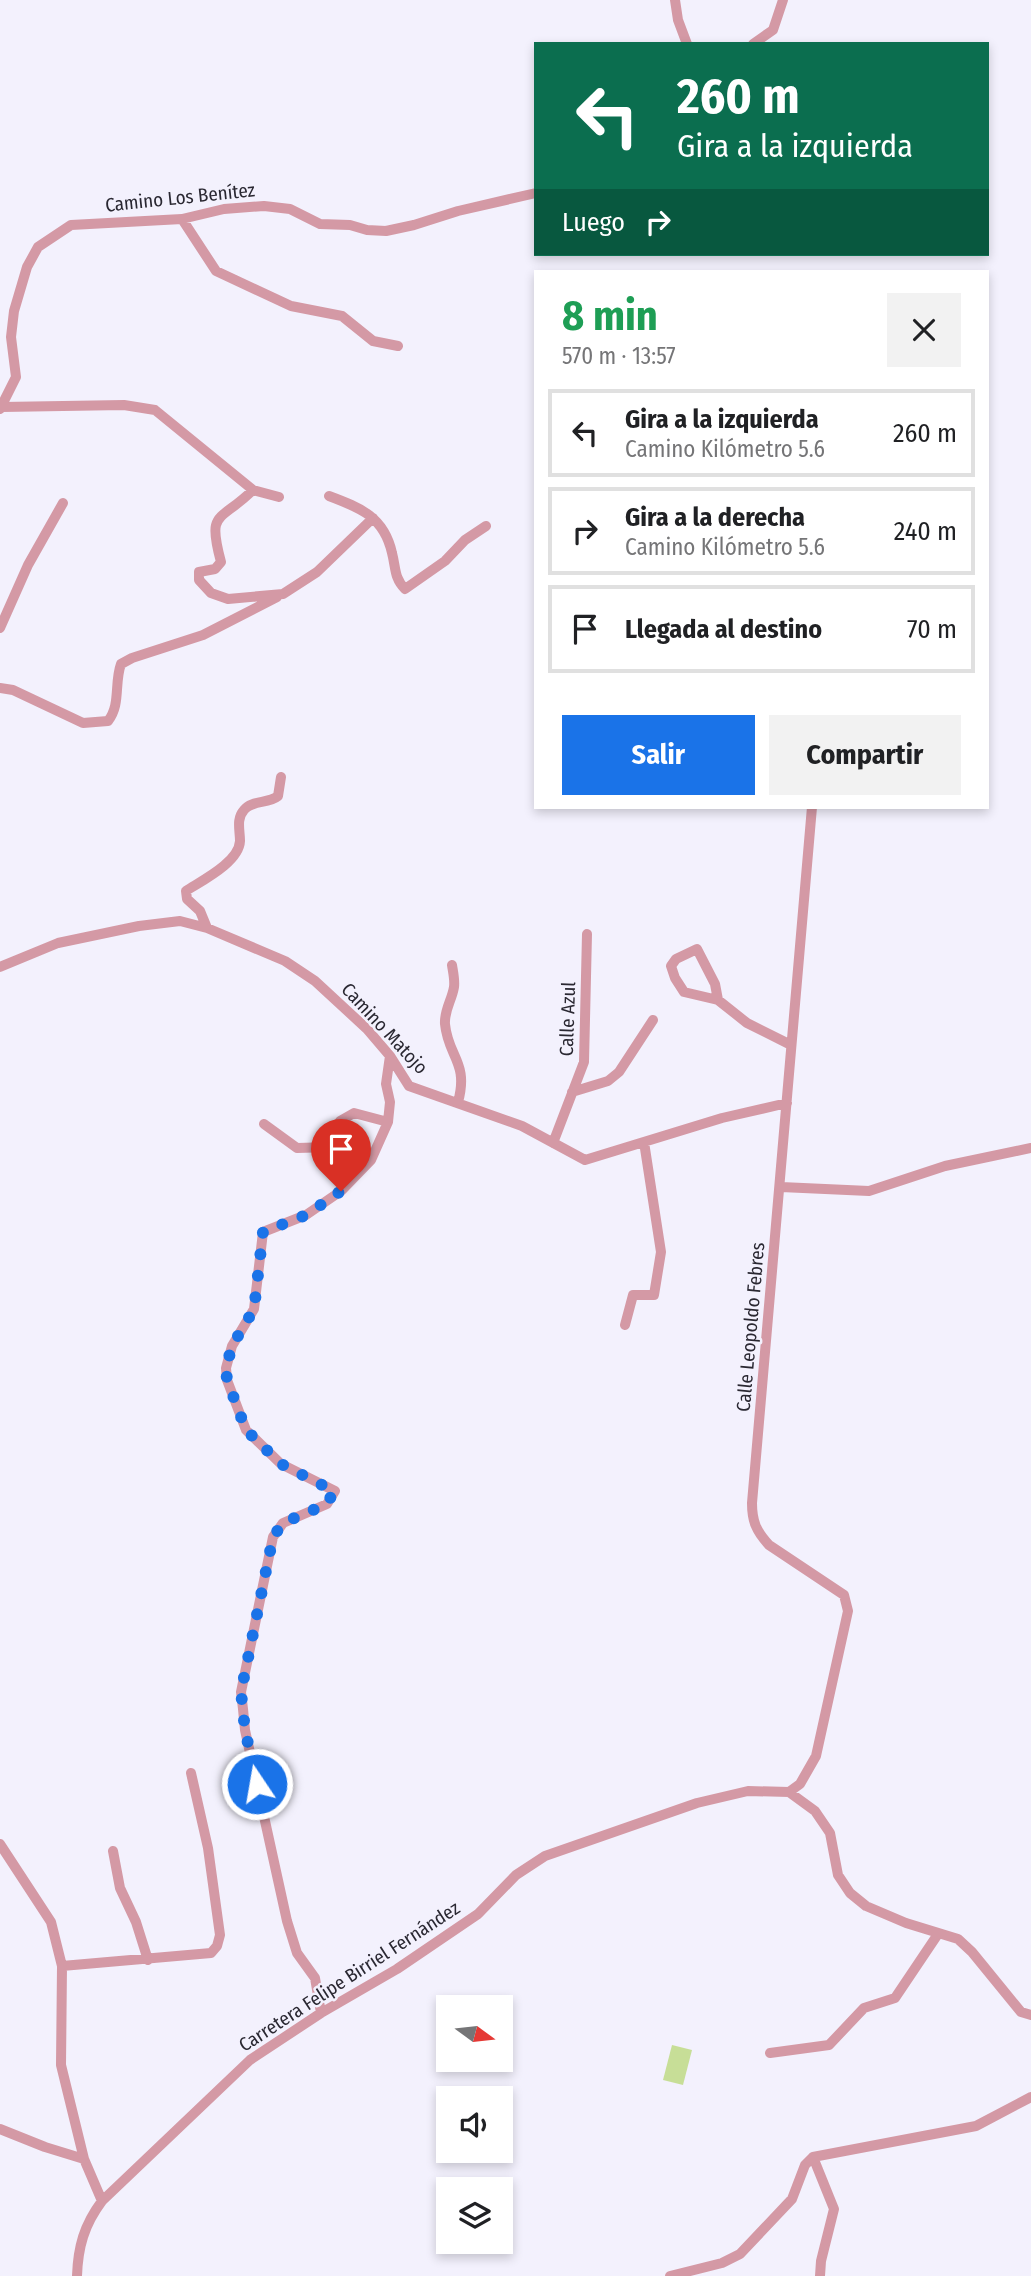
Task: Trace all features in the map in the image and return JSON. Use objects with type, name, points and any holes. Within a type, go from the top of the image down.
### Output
[{"type":"street","points":[[675,0],[678,20],[686,42]]},
{"type":"street","points":[[756,42],[773,30],[783,0]]},
{"type":"street","name":"Camino Los Benítez","points":[[1,408],[16,377],[10,337],[27,267],[38,247],[71,225],[183,219],[224,209],[264,206],[290,209],[320,224],[350,225],[367,230],[386,231],[534,194]]},
{"type":"street","points":[[183,219],[216,271],[291,306],[342,316],[373,341],[398,346]]},
{"type":"street","points":[[1,408],[124,405],[155,410],[253,490],[279,497]]},
{"type":"street","points":[[253,490],[217,519],[213,533],[221,562],[215,569],[199,572],[200,580],[211,593],[228,599],[283,594]]},
{"type":"street","points":[[329,496],[373,517],[387,532],[396,580],[405,589],[445,561],[466,540],[486,526]]},
{"type":"street","points":[[0,628],[28,565],[62,503]]},
{"type":"street","points":[[0,688],[13,690],[83,723],[108,721],[115,712],[117,673],[121,664],[203,635],[283,594],[317,572],[373,517]]},
{"type":"street","points":[[207,928],[200,911],[187,899],[186,891],[235,856],[240,842],[240,813],[247,806],[271,802],[278,796],[281,777]]},
{"type":"street","name":"Calle Leopoldo Febres","points":[[789,1792],[800,1784],[817,1756],[848,1611],[844,1595],[769,1545],[760,1536],[752,1521],[812,809]]},
{"type":"street","name":"Camino Matojo","points":[[0,967],[58,943],[139,926],[180,920],[207,928],[285,961],[314,981],[344,1006],[390,1056],[409,1086],[522,1126],[585,1160],[722,1118],[787,1103]]},
{"type":"street","name":"Calle Azul","points":[[553,1143],[584,1062],[586,934]]},
{"type":"street","points":[[718,1000],[715,984],[697,949],[676,959],[671,966],[684,992],[718,1000],[747,1023],[791,1045]]},
{"type":"street","points":[[453,965],[454,988],[446,1011],[445,1024],[460,1066],[462,1087],[458,1102]]},
{"type":"street","points":[[572,1093],[608,1081],[619,1072],[653,1020]]},
{"type":"street","points":[[321,2013],[315,1978],[297,1953],[287,1921],[245,1730],[241,1692],[273,1537],[283,1523],[327,1504],[334,1491],[281,1464],[246,1430],[227,1380],[226,1368],[232,1346],[254,1309],[263,1232],[306,1215],[341,1191],[372,1160],[388,1122],[390,1102],[386,1084],[390,1056]]},
{"type":"street","points":[[264,1124],[297,1147],[309,1148],[332,1147],[340,1121],[354,1113],[388,1122]]},
{"type":"street","points":[[625,1325],[633,1295],[654,1295],[662,1252],[644,1142]]},
{"type":"street","points":[[781,1187],[869,1191],[945,1166],[1031,1148]]},
{"type":"street","points":[[62,1966],[211,1954],[217,1946],[220,1935],[208,1847],[191,1773]]},
{"type":"street","name":"Carretera Felipe Birriel Fernández","points":[[77,2276],[84,2230],[102,2201],[250,2060],[321,2013],[397,1969],[466,1922],[516,1875],[545,1856],[697,1803],[748,1791],[789,1792]]},
{"type":"street","points":[[789,1792],[815,1811],[831,1833],[838,1875],[850,1893],[866,1906],[958,1940],[972,1952],[1021,2012],[1031,2015]]},
{"type":"street","points":[[0,1844],[51,1922],[62,1966],[61,2065],[84,2159],[102,2201]]},
{"type":"street","points":[[113,1851],[120,1888],[136,1922],[148,1960]]},
{"type":"street","points":[[770,2053],[829,2045],[864,2008],[895,1998],[937,1934]]},
{"type":"street","points":[[670,2276],[722,2263],[740,2254],[792,2199],[805,2165],[813,2157],[976,2126],[1031,2097]]},
{"type":"street","points":[[0,2129],[84,2159]]},
{"type":"street","points":[[813,2157],[834,2209],[820,2276]]},
{"type":"green space","points":[[672,2045],[692,2050],[683,2085],[663,2080]]},
{"type":"route","points":[[257,1784],[245,1730],[241,1692],[273,1537],[283,1523],[327,1504],[334,1491],[281,1464],[246,1430],[227,1380],[226,1368],[232,1346],[254,1309],[263,1232],[306,1215],[341,1191]]}]
